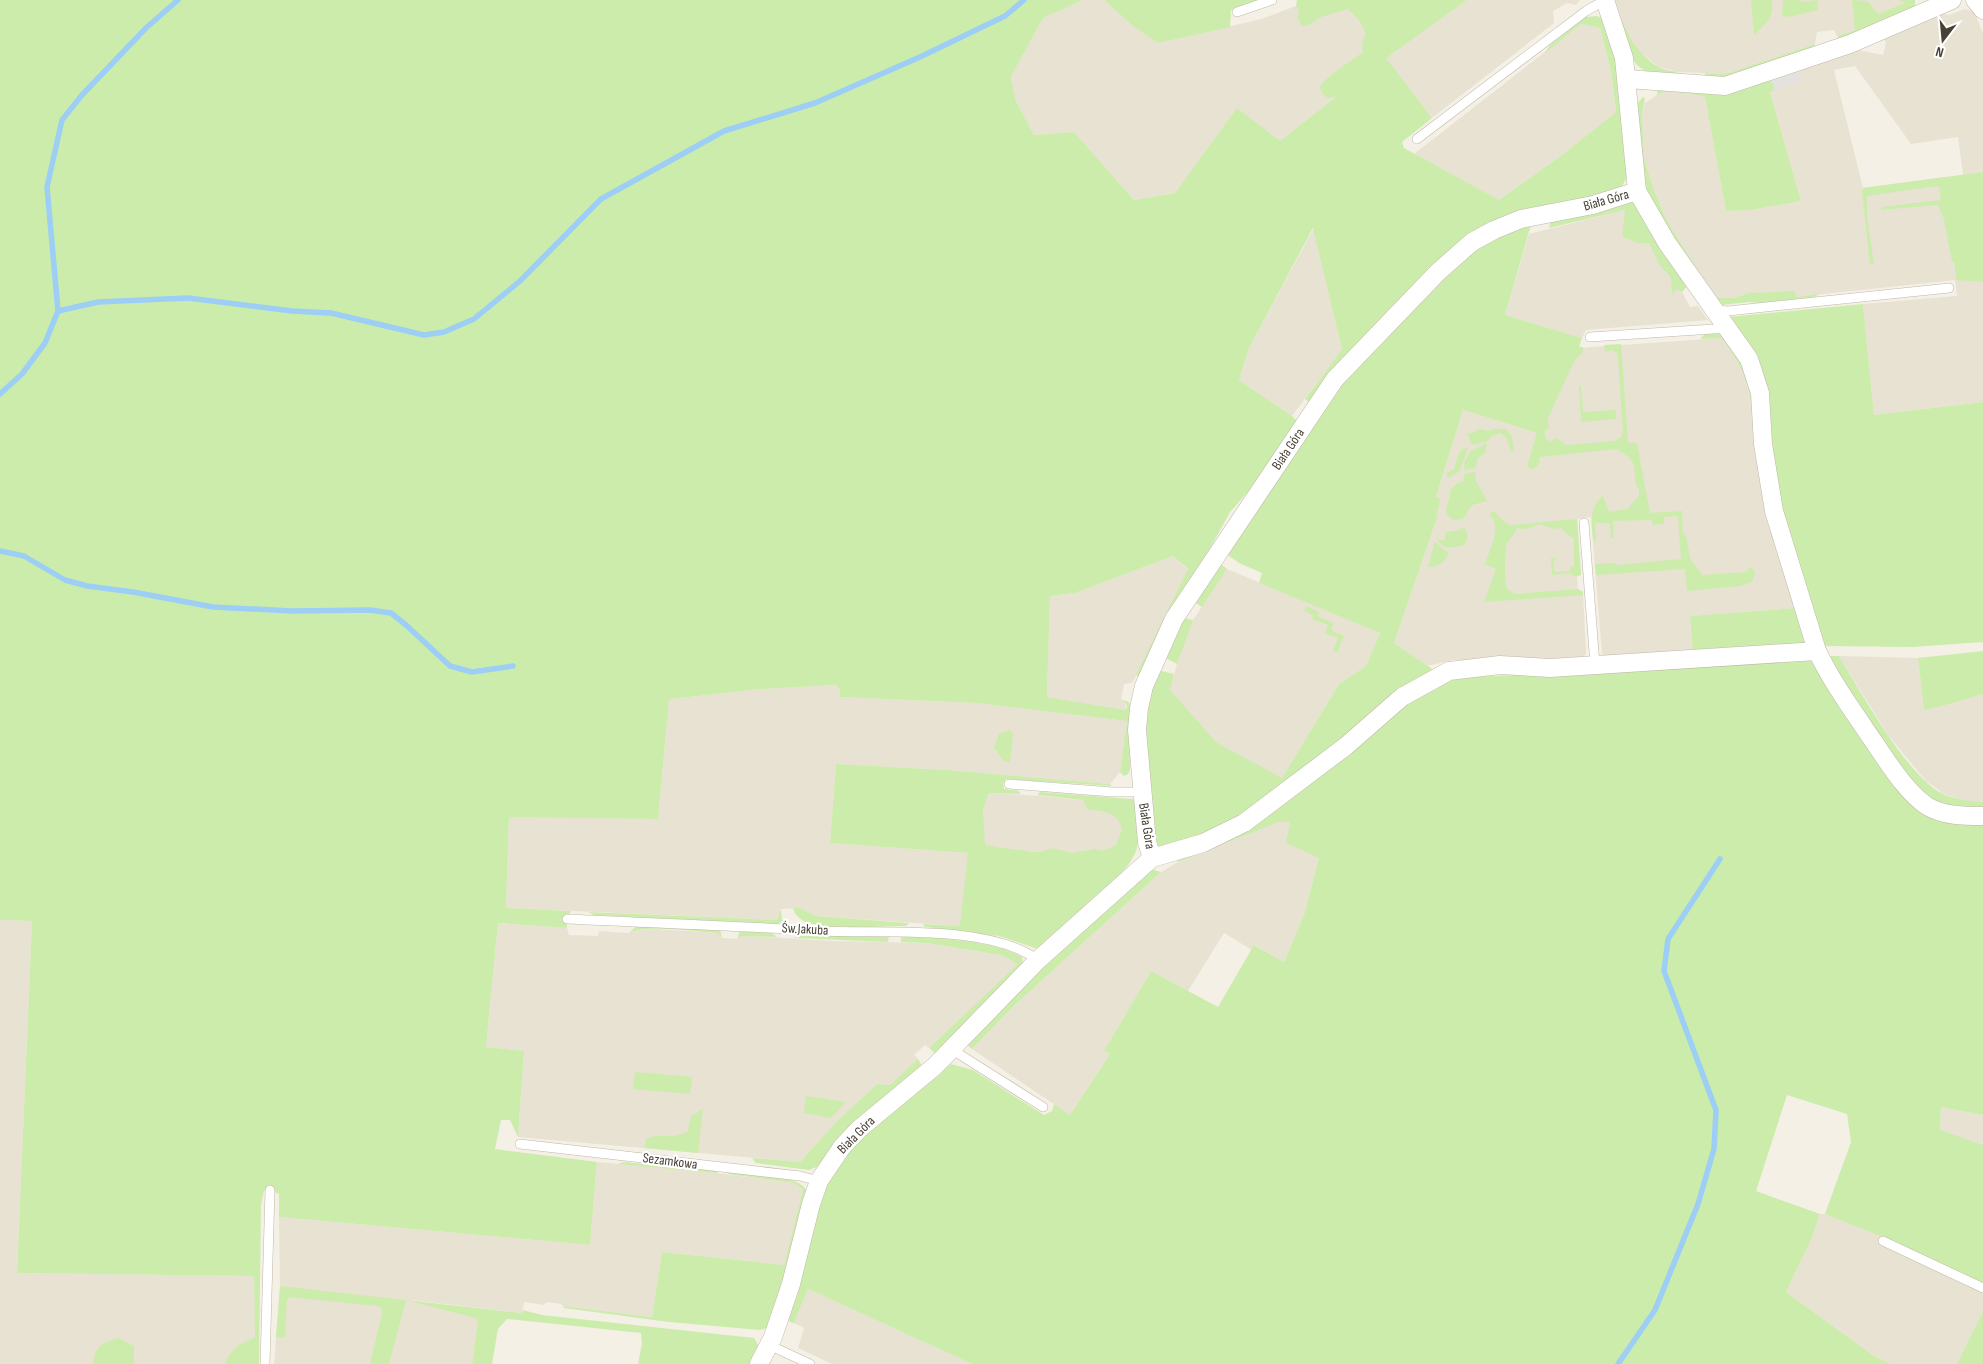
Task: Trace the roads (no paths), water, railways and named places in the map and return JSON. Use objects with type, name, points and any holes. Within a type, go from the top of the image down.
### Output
[{"type":"street","points":[[1605,0],[1624,58],[1637,191],[1667,243],[1750,358],[1760,393],[1767,473],[1774,512],[1817,651],[1826,670],[1868,734],[1894,771],[1915,795],[1927,806],[1943,812],[1962,816],[1983,816]]},
{"type":"street","points":[[1627,79],[1725,86],[1850,44],[1952,0]]},
{"type":"street","points":[[1975,0],[1983,10]]},
{"type":"street","name":"Biała Góra","points":[[759,1364],[769,1345],[791,1284],[811,1204],[819,1181],[842,1147],[859,1129],[935,1066],[1038,960],[1152,858],[1147,842],[1137,730],[1144,686],[1174,619],[1335,379],[1438,272],[1472,242],[1494,230],[1521,219],[1593,205],[1637,191]]},
{"type":"street","points":[[1152,858],[1203,843],[1244,823],[1346,746],[1402,697],[1449,671],[1500,665],[1550,668],[1817,651]]},
{"type":"lane","points":[[1237,12],[1272,0]]},
{"type":"lane","points":[[1417,139],[1586,10],[1605,0]]},
{"type":"lane","points":[[1715,310],[1728,311],[1949,288]]},
{"type":"lane","points":[[1590,337],[1729,328]]},
{"type":"lane","points":[[1584,523],[1595,665]]},
{"type":"lane","points":[[1009,784],[1112,792],[1142,792]]},
{"type":"lane","name":"Św.Jakuba","points":[[567,918],[825,931],[915,932],[970,937],[1012,946],[1025,951],[1038,960]]},
{"type":"lane","points":[[951,1049],[1043,1107]]},
{"type":"lane","name":"Sezamkowa","points":[[520,1144],[800,1176],[819,1181]]},
{"type":"lane","points":[[265,1364],[270,1190]]},
{"type":"lane","points":[[1883,1242],[1983,1288]]},
{"type":"lane","points":[[769,1345],[810,1364]]},
{"type":"waterway","points":[[0,394],[22,374],[45,343],[58,311],[47,187],[62,120],[82,95],[146,28],[178,0]]},
{"type":"waterway","points":[[58,311],[98,302],[188,298],[292,311],[331,313],[424,335],[444,332],[474,319],[520,281],[601,199],[724,131],[815,103],[920,57],[1005,16],[1024,0]]},
{"type":"waterway","points":[[0,551],[24,556],[65,580],[87,586],[133,592],[213,607],[292,611],[370,610],[391,613],[450,666],[472,672],[513,666]]},
{"type":"waterway","points":[[1618,1364],[1655,1310],[1698,1204],[1714,1149],[1716,1110],[1664,971],[1668,939],[1720,859]]}]
